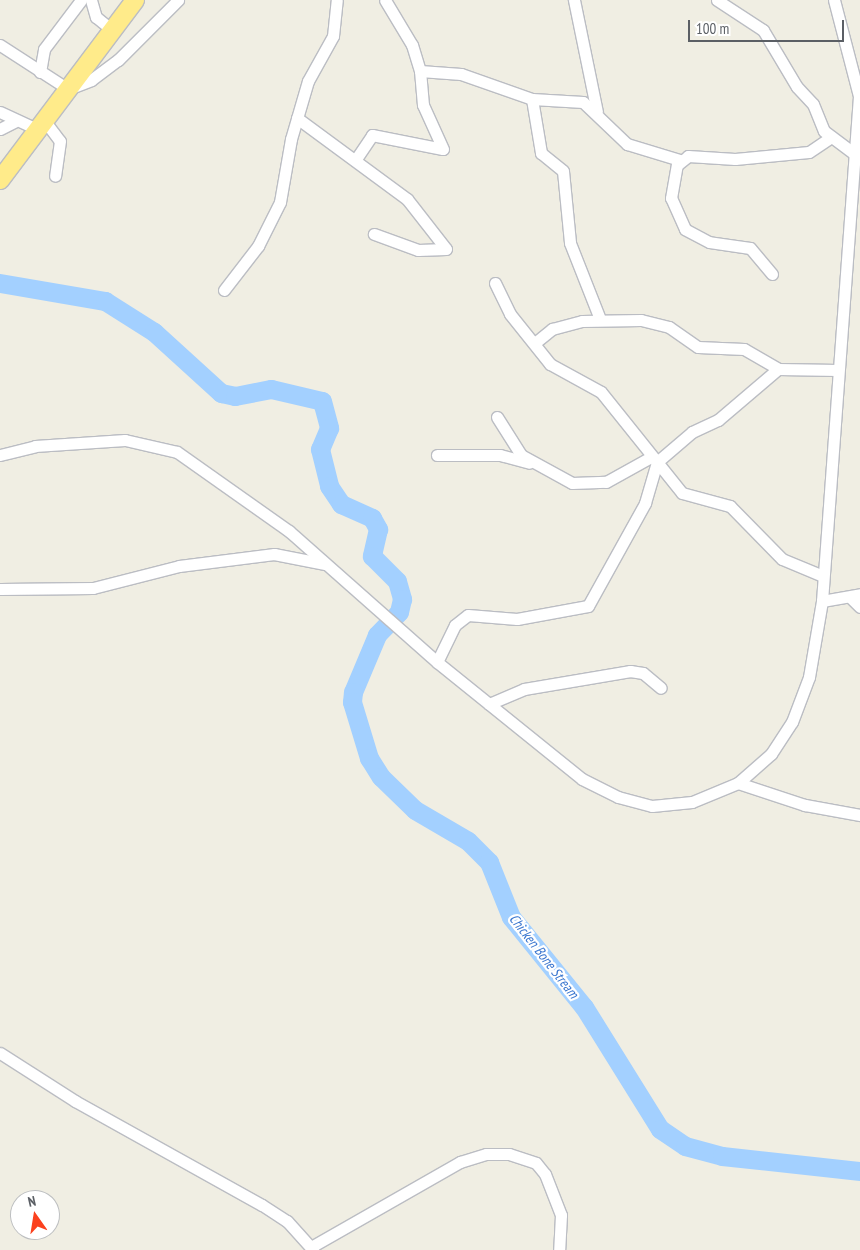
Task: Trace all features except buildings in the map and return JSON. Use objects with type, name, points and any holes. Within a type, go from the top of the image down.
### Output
[{"type":"highway","points":[[0,180],[135,0]]},
{"type":"street","points":[[40,72],[44,49],[80,0]]},
{"type":"street","points":[[91,0],[96,17],[112,30]]},
{"type":"street","points":[[0,45],[68,89],[91,80],[118,60],[178,0]]},
{"type":"street","points":[[224,290],[272,222],[287,178],[297,118],[308,81],[333,36],[337,0]]},
{"type":"street","points":[[356,159],[372,135],[443,149],[424,105],[420,72],[412,46],[385,0]]},
{"type":"street","points":[[574,0],[598,114]]},
{"type":"street","points":[[717,0],[764,30],[831,137],[858,157]]},
{"type":"street","points":[[0,455],[76,442],[125,440],[160,446],[221,480],[330,566],[437,662],[582,778],[629,801],[670,806],[692,802],[738,784],[771,754],[792,722],[809,677],[822,600],[838,370],[858,157],[860,96],[857,72],[834,0]]},
{"type":"street","points":[[420,72],[461,74],[532,98],[583,102],[598,114],[627,144],[680,160],[688,156],[735,159],[809,152],[831,137]]},
{"type":"street","points":[[532,98],[541,153],[563,171],[570,244],[600,319]]},
{"type":"street","points":[[0,112],[14,122],[40,125],[60,141],[55,176]]},
{"type":"street","points":[[297,118],[356,159],[407,199],[446,249],[424,251],[374,234]]},
{"type":"street","points":[[0,129],[14,122]]},
{"type":"street","points":[[680,160],[672,187],[678,221],[693,236],[709,242],[750,248],[772,274]]},
{"type":"street","points":[[495,283],[510,314],[536,342],[558,371],[601,392],[682,493],[730,506],[782,559],[823,576]]},
{"type":"street","points":[[536,342],[552,329],[600,319],[654,322],[690,344],[744,349],[778,369],[838,370]]},
{"type":"street","points":[[497,417],[510,442],[537,466],[560,480],[589,486],[614,478],[654,459],[692,432],[718,420],[778,369]]},
{"type":"street","points":[[437,455],[500,455],[537,466]]},
{"type":"street","points":[[437,662],[455,625],[468,615],[517,619],[588,606],[646,503],[654,459]]},
{"type":"street","points":[[0,589],[93,588],[179,566],[274,554],[330,566]]},
{"type":"street","points":[[822,600],[855,596],[860,607]]},
{"type":"street","points":[[489,704],[524,689],[630,671],[643,673],[661,688]]},
{"type":"street","points":[[738,784],[805,805],[860,815]]},
{"type":"street","points":[[0,1053],[75,1101],[262,1205],[287,1221],[312,1248],[460,1162],[486,1154],[509,1154],[536,1163],[545,1174],[561,1215],[559,1250]]},
{"type":"waterway","name":"Chicken Bone Stream","points":[[0,283],[105,301],[154,332],[221,393],[235,396],[271,389],[322,401],[329,428],[320,449],[329,486],[341,504],[372,518],[378,529],[372,556],[397,581],[402,599],[399,612],[377,635],[353,692],[352,702],[369,758],[381,777],[415,810],[468,841],[489,862],[511,917],[584,1007],[660,1129],[685,1146],[722,1156],[860,1171]]}]
